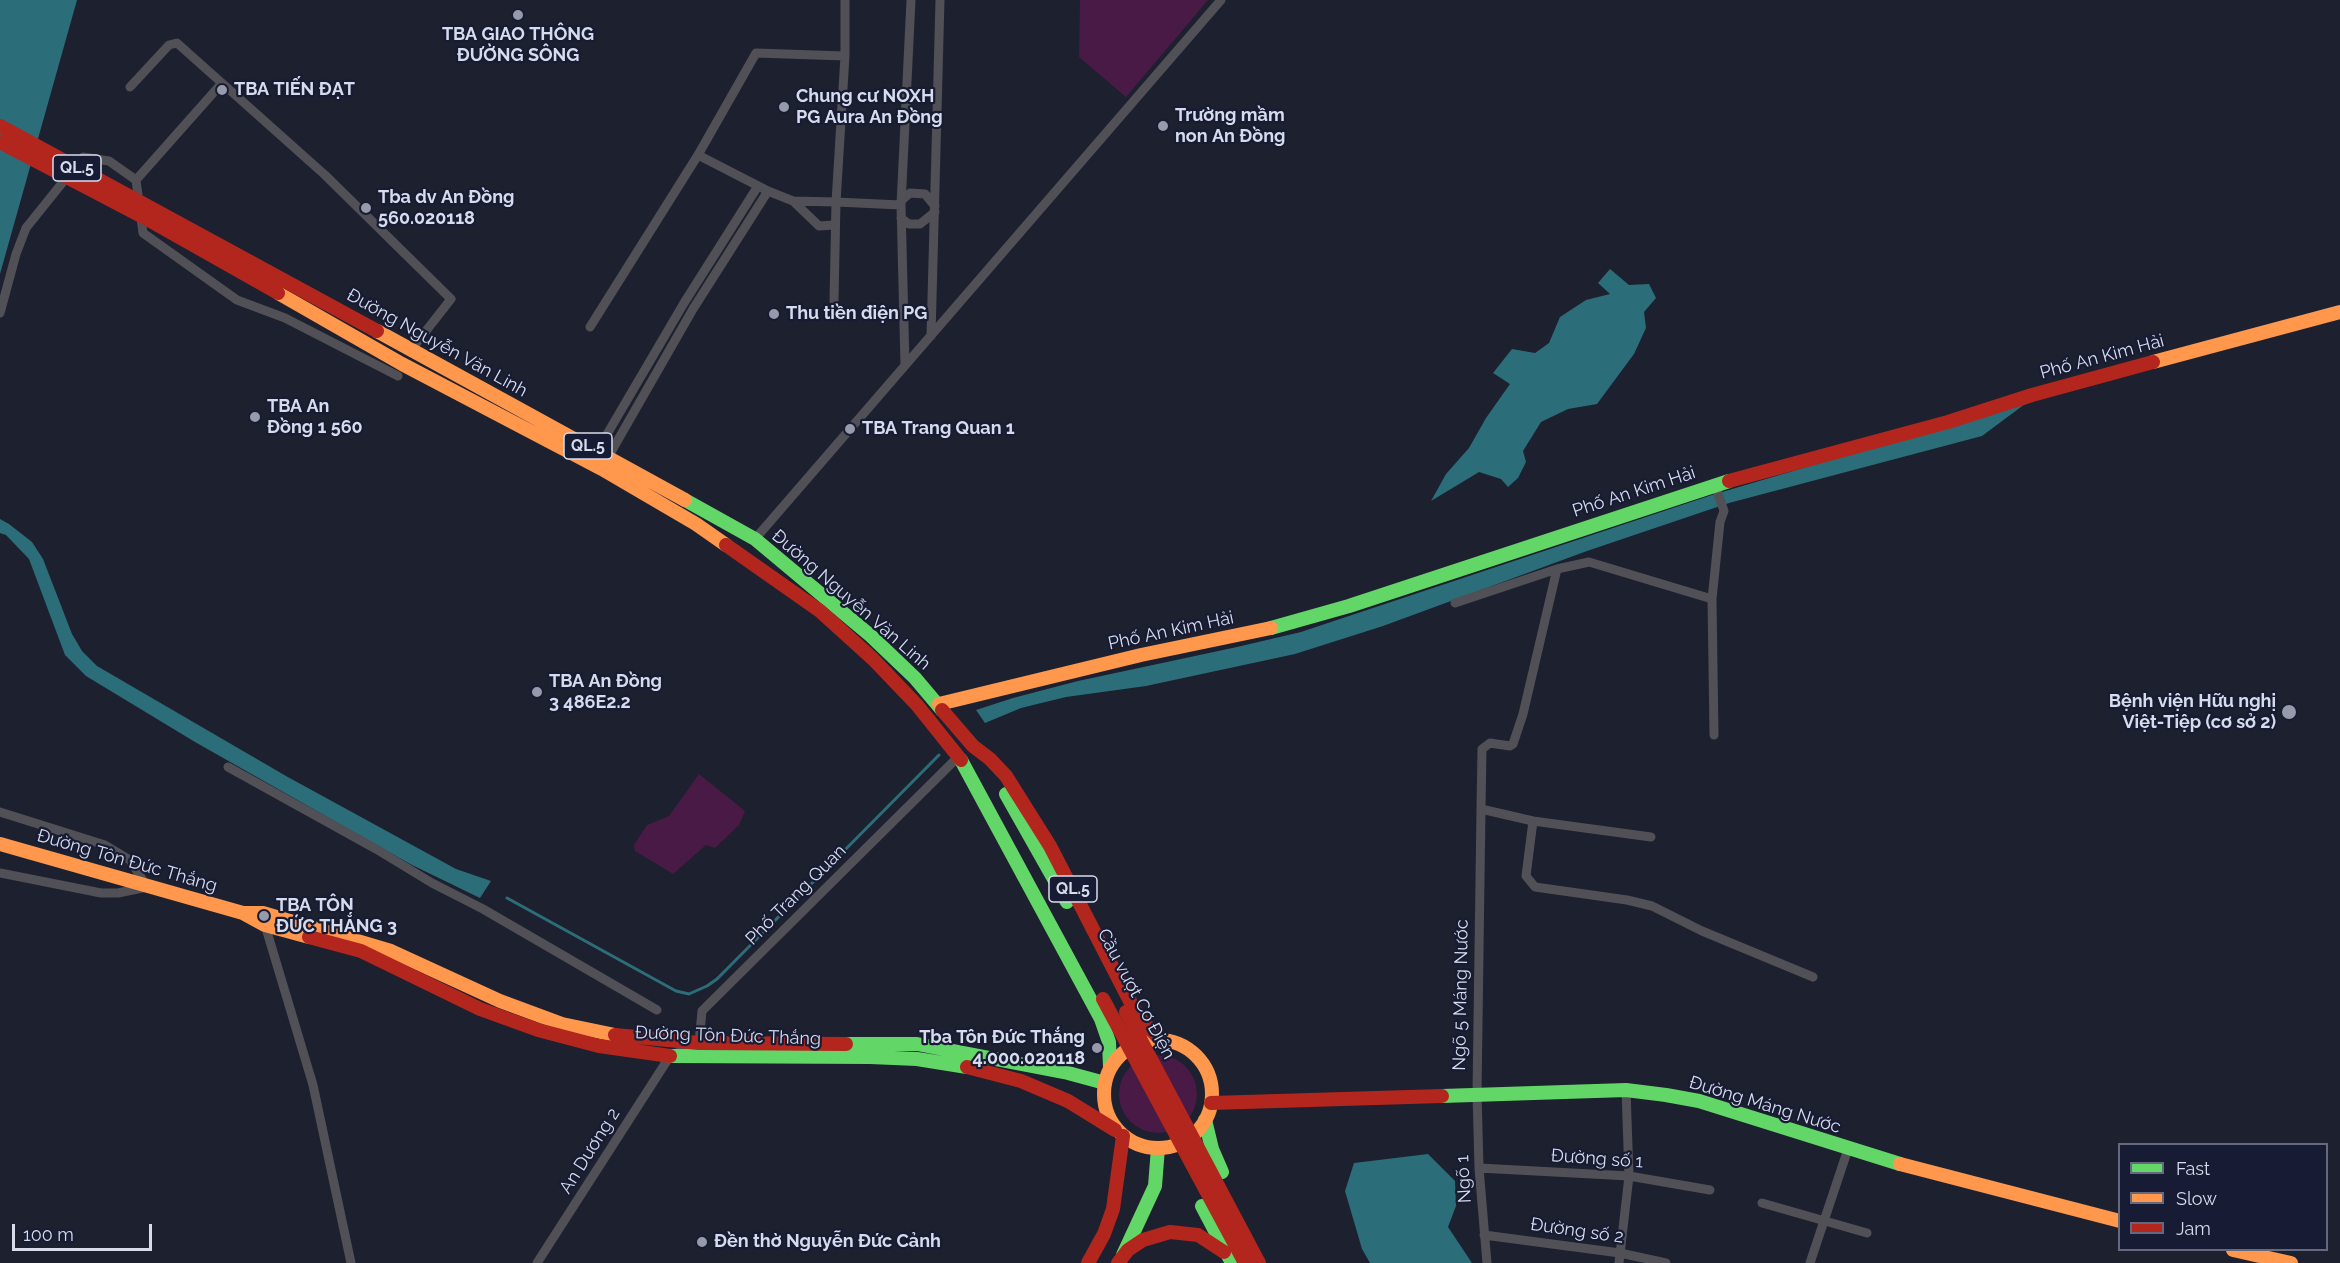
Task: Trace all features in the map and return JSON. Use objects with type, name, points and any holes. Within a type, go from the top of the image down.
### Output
[{"type":"main road","name":"Đường Nguyễn Văn Linh","points":[[0,126],[402,364],[600,460],[755,539],[871,636],[939,704],[973,746],[990,759],[1006,776],[1050,846],[1133,1006],[1148,1028],[1161,1040]]},
{"type":"main road","name":"Đường Nguyễn Văn Linh","points":[[0,142],[151,215],[218,243],[411,350],[600,460],[820,610],[873,659],[917,705],[959,756],[1101,1019],[1109,1042],[1110,1067]]},
{"type":"main road","name":"Phố An Kim Hải","points":[[939,704],[1140,655],[1280,626],[1349,606],[1716,487],[1948,422],[2055,388],[2340,312]]},
{"type":"main road","name":"Cầu vượt Cơ Điện","points":[[973,746],[1055,908],[1245,1263]]},
{"type":"main road","name":"Cầu vượt Cơ Điện","points":[[959,756],[998,796],[1060,890],[1260,1263]]},
{"type":"main road","name":"Đường Tôn Đức Thắng","points":[[4,845],[243,913],[263,913],[391,951],[500,1001],[562,1024],[608,1034],[699,1043],[917,1044],[1068,1073],[1104,1083]]},
{"type":"main road","name":"Đường Tôn Đức Thắng","points":[[243,913],[265,926],[361,951],[480,1009],[538,1030],[599,1046],[670,1056],[870,1057],[918,1059],[956,1064],[1021,1081],[1044,1090],[1068,1101],[1119,1133]]},
{"type":"main road","points":[[1088,1263],[1104,1234],[1113,1209],[1118,1183],[1119,1133],[1105,1106],[1104,1083],[1110,1067],[1120,1054],[1135,1044],[1161,1040],[1178,1043],[1200,1059],[1211,1084],[1211,1103],[1205,1120],[1193,1135],[1164,1147],[1139,1145],[1119,1133]]},
{"type":"main road","name":"Đường Máng Nước","points":[[1211,1103],[1626,1090],[1699,1101],[1951,1179],[2118,1221]]},
{"type":"main road","points":[[1205,1120],[1212,1149],[1225,1179],[1270,1263]]},
{"type":"main road","points":[[1164,1147],[1230,1261]]},
{"type":"main road","points":[[1118,1263],[1138,1226],[1155,1186],[1164,1147]]},
{"type":"main road","points":[[1118,1263],[1128,1250],[1143,1240],[1170,1232],[1189,1233],[1207,1239],[1230,1261]]},
{"type":"main road","points":[[2237,1251],[2291,1263]]},
{"type":"street","points":[[834,301],[834,225],[845,0]]},
{"type":"street","points":[[906,365],[901,203],[911,0]]},
{"type":"street","points":[[931,336],[940,0]]},
{"type":"street","points":[[755,539],[1221,0]]},
{"type":"street","points":[[130,87],[169,45],[177,43],[325,175],[451,299],[411,350]]},
{"type":"street","points":[[590,327],[698,155],[756,53],[844,56]]},
{"type":"street","points":[[136,180],[222,83]]},
{"type":"street","points":[[698,155],[768,191],[793,201],[901,203],[910,193],[925,194],[935,209]]},
{"type":"street","points":[[0,313],[16,254],[26,228],[83,157],[109,161],[136,180],[143,233],[237,300],[285,318],[398,376]]},
{"type":"street","points":[[600,460],[684,303],[758,186]]},
{"type":"street","points":[[600,460],[768,191]]},
{"type":"street","points":[[793,201],[819,226],[834,225]]},
{"type":"street","points":[[901,218],[909,224],[920,224],[935,209]]},
{"type":"street","points":[[1714,735],[1712,599],[1720,522],[1724,510],[1716,487]]},
{"type":"street","points":[[1455,603],[1557,569],[1589,562],[1712,599]]},
{"type":"street","name":"Ngõ 5 Máng Nước","points":[[1477,1094],[1482,749],[1490,743],[1510,746],[1513,744],[1523,714],[1557,569]]},
{"type":"street","name":"Phố Trang Quan","points":[[699,1043],[702,1011],[959,756]]},
{"type":"street","points":[[228,767],[376,849],[432,883],[483,909],[657,1010]]},
{"type":"street","points":[[1481,809],[1533,821],[1651,837]]},
{"type":"street","points":[[0,812],[105,845],[130,860],[147,887],[118,893],[101,893],[0,873]]},
{"type":"street","points":[[1533,821],[1526,876],[1535,887],[1627,900],[1652,906],[1702,931],[1813,977]]},
{"type":"street","points":[[265,926],[314,1085],[351,1263]]},
{"type":"street","points":[[670,1056],[699,1043]]},
{"type":"street","name":"An Dương 2","points":[[537,1263],[670,1056]]},
{"type":"street","points":[[1619,1263],[1629,1176],[1626,1090]]},
{"type":"street","name":"Ngõ 1","points":[[1477,1094],[1479,1168],[1487,1263]]},
{"type":"street","points":[[1810,1263],[1848,1149]]},
{"type":"street","name":"Đường số 1","points":[[1479,1168],[1629,1176],[1710,1191]]},
{"type":"street","points":[[1762,1203],[1867,1233]]},
{"type":"street","name":"Đường số 2","points":[[1484,1235],[1620,1252],[1666,1263]]},
{"type":"shaded area","points":[[1080,0],[1208,0],[1126,97],[1079,57]]},
{"type":"shaded area","points":[[699,774],[745,811],[739,825],[715,848],[706,845],[673,874],[635,851],[634,845],[647,825],[669,816]]},
{"type":"shaded area","points":[[1150,1055],[1166,1055],[1180,1061],[1191,1072],[1197,1086],[1197,1102],[1191,1116],[1180,1127],[1166,1133],[1150,1133],[1136,1127],[1125,1116],[1119,1102],[1119,1086],[1125,1072],[1136,1061]]},
{"type":"water","points":[[0,0],[77,0],[0,274]]},
{"type":"water","points":[[1610,269],[1629,285],[1649,284],[1656,298],[1644,312],[1646,328],[1634,354],[1597,404],[1568,409],[1541,422],[1523,451],[1526,462],[1518,478],[1508,487],[1501,479],[1479,472],[1431,501],[1446,474],[1469,448],[1486,418],[1510,384],[1493,373],[1512,349],[1535,353],[1549,343],[1560,317],[1586,300],[1610,294],[1598,283]]},
{"type":"water","points":[[2029,401],[1982,436],[1729,503],[1587,551],[1383,626],[1295,654],[1146,686],[1066,697],[1021,708],[985,723],[976,710],[1078,681],[1301,632],[1712,495]]},
{"type":"water","points":[[0,519],[32,542],[43,559],[72,634],[82,651],[97,666],[286,776],[456,869],[491,881],[480,898],[412,865],[195,742],[86,676],[65,655],[29,559],[6,535],[0,533]]},
{"type":"water","points":[[1428,1154],[1455,1181],[1456,1206],[1448,1227],[1472,1263],[1370,1263],[1362,1249],[1345,1191],[1354,1163]]},
{"type":"waterway","points":[[507,898],[676,991],[689,994],[717,979],[939,755]]},
{"type":"traffic: fast","points":[[1271,628],[1349,606],[1729,481]]},
{"type":"traffic: fast","points":[[685,500],[755,539],[871,636],[915,678],[942,710]]},
{"type":"traffic: fast","points":[[961,760],[1101,1019],[1109,1042],[1110,1067]]},
{"type":"traffic: fast","points":[[1006,794],[1067,902]]},
{"type":"traffic: fast","points":[[846,1044],[917,1044],[1068,1073],[1105,1083]]},
{"type":"traffic: fast","points":[[670,1056],[870,1057],[917,1059],[967,1067]]},
{"type":"traffic: fast","points":[[1442,1096],[1626,1090],[1666,1095],[1699,1101],[1900,1164]]},
{"type":"traffic: fast","points":[[1205,1120],[1212,1149],[1222,1172]]},
{"type":"traffic: fast","points":[[1123,1255],[1155,1186],[1158,1148]]},
{"type":"traffic: fast","points":[[1202,1206],[1232,1263]]},
{"type":"traffic: slow","points":[[278,293],[402,364],[602,469],[696,524],[726,545]]},
{"type":"traffic: slow","points":[[2153,362],[2340,312]]},
{"type":"traffic: slow","points":[[377,331],[685,500]]},
{"type":"traffic: slow","points":[[939,704],[1141,655],[1271,628]]},
{"type":"traffic: slow","points":[[0,844],[243,913],[265,925],[309,937]]},
{"type":"traffic: slow","points":[[245,913],[263,913],[391,951],[500,1001],[562,1024],[615,1035]]},
{"type":"traffic: slow","points":[[1158,1040],[1179,1044],[1196,1056],[1208,1073],[1212,1094],[1208,1115],[1196,1132],[1179,1144],[1158,1148],[1137,1144],[1120,1132],[1108,1115],[1104,1094],[1108,1073],[1120,1056],[1137,1044],[1158,1040]]},
{"type":"traffic: slow","points":[[1900,1164],[2118,1220]]},
{"type":"traffic: slow","points":[[2237,1251],[2291,1263]]},
{"type":"traffic: jam","points":[[0,126],[377,331]]},
{"type":"traffic: jam","points":[[0,142],[147,219],[278,293]]},
{"type":"traffic: jam","points":[[1729,481],[1948,422],[2032,395],[2153,362]]},
{"type":"traffic: jam","points":[[726,545],[820,611],[873,659],[917,705],[961,760]]},
{"type":"traffic: jam","points":[[942,710],[973,746],[990,759],[1006,776],[1050,846],[1133,1007],[1142,1021],[1161,1040]]},
{"type":"traffic: jam","points":[[309,937],[361,951],[480,1009],[538,1030],[599,1046],[670,1056]]},
{"type":"traffic: jam","points":[[1103,999],[1245,1263]]},
{"type":"traffic: jam","points":[[1126,1012],[1259,1263]]},
{"type":"traffic: jam","points":[[615,1035],[699,1043],[846,1044]]},
{"type":"traffic: jam","points":[[967,1067],[1021,1081],[1068,1101],[1115,1130]]},
{"type":"traffic: jam","points":[[1211,1103],[1442,1096]]},
{"type":"traffic: jam","points":[[1088,1263],[1104,1234],[1113,1209],[1123,1136]]},
{"type":"traffic: jam","points":[[1118,1263],[1128,1250],[1143,1240],[1170,1232],[1198,1235],[1224,1252]]},
{"type":"place","name":"TBA GIAO THÔNG ĐƯỜNG SÔNG","points":[[518,15]]},
{"type":"place","name":"TBA TIẾN ĐẠT","points":[[222,90]]},
{"type":"place","name":"Chung cư NOXH PG Aura An Đồng","points":[[784,107]]},
{"type":"place","name":"Trường mầm non An Đồng","points":[[1163,126]]},
{"type":"place","name":"Tba dv An Đồng 560.020118","points":[[366,208]]},
{"type":"place","name":"Thu tiền điện PG","points":[[774,314]]},
{"type":"place","name":"TBA An Đồng 1 560","points":[[255,417]]},
{"type":"place","name":"TBA Trang Quan 1","points":[[850,429]]},
{"type":"place","name":"TBA An Đồng 3 486E2.2","points":[[537,692]]},
{"type":"place","name":"Bệnh viện Hữu nghị Việt-Tiệp (cơ sở 2)","points":[[2289,712]]},
{"type":"place","name":"TBA TÔN ĐỨC THẮNG 3","points":[[264,916]]},
{"type":"place","name":"Tba Tôn Đức Thắng 4.000.020118","points":[[1097,1048]]},
{"type":"place","name":"Đền thờ Nguyễn Đức Cảnh","points":[[702,1242]]}]
